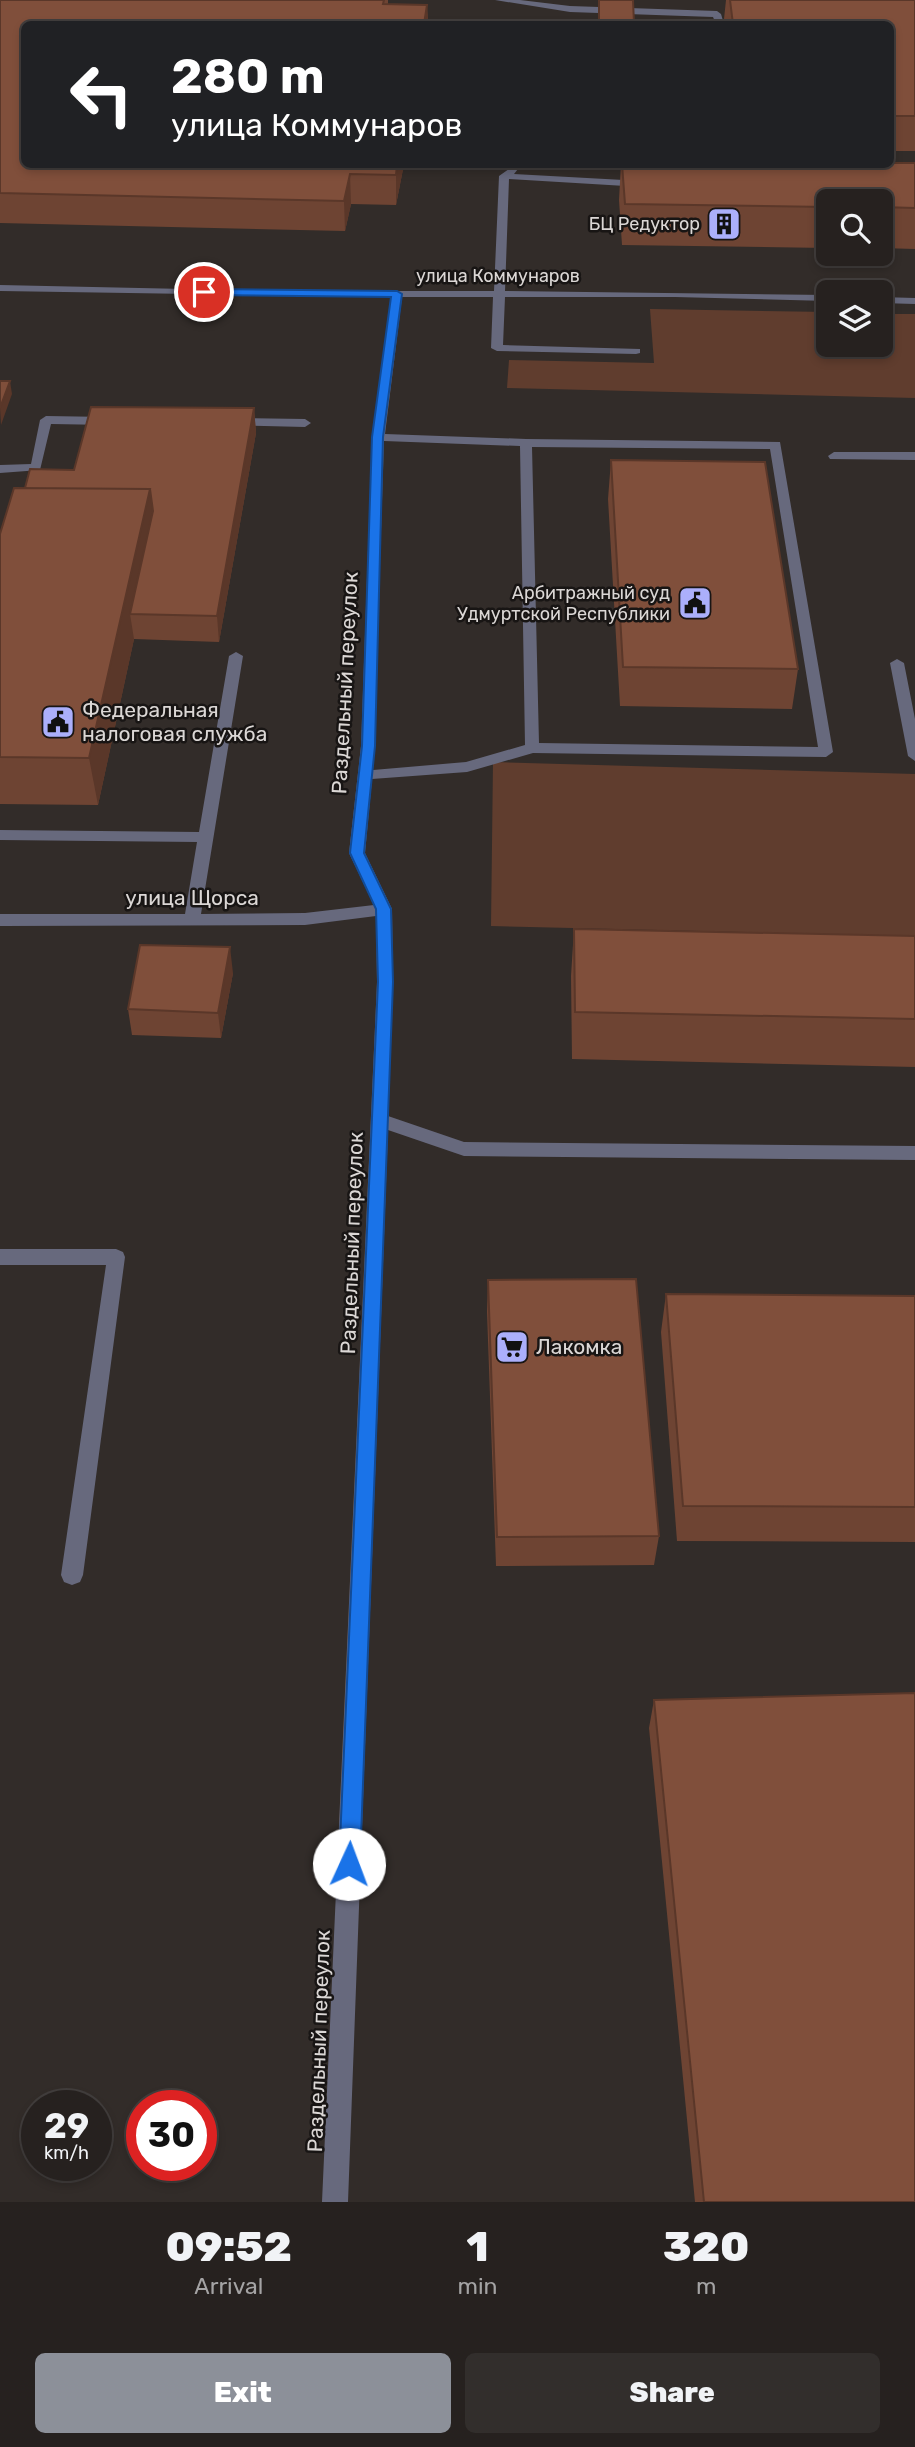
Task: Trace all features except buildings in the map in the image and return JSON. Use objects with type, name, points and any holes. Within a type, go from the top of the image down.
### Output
[{"type":"street","points":[[499,0],[539,9],[717,14],[728,12]]},
{"type":"street","points":[[717,14],[719,21]]},
{"type":"street","points":[[514,168],[504,176],[497,348],[636,351]]},
{"type":"street","points":[[504,176],[657,185]]},
{"type":"street","name":"улица Коммунаров","points":[[0,288],[816,298]]},
{"type":"street","name":"Раздельный переулок","points":[[335,2202],[385,982],[384,909],[357,853],[365,775],[378,437],[397,294]]},
{"type":"street","points":[[893,300],[915,300]]},
{"type":"street","points":[[0,469],[36,467],[46,420],[127,421]]},
{"type":"street","points":[[223,422],[305,423]]},
{"type":"street","points":[[365,775],[467,767],[532,748],[826,752],[776,445],[526,443],[378,437]]},
{"type":"street","points":[[526,443],[532,748]]},
{"type":"street","points":[[834,456],[915,456]]},
{"type":"street","points":[[192,919],[236,656]]},
{"type":"street","points":[[897,663],[915,756]]},
{"type":"street","points":[[0,835],[206,837]]},
{"type":"street","name":"улица Щорса","points":[[0,920],[305,919],[384,909]]},
{"type":"street","points":[[379,1120],[464,1149],[915,1153]]},
{"type":"street","points":[[0,1257],[116,1257],[72,1575]]},
{"type":"shaded area","points":[[650,309],[816,312],[816,357],[893,357],[893,314],[915,314],[915,398],[507,388],[509,360],[654,363]]},
{"type":"shaded area","points":[[493,762],[915,774],[915,936],[491,926]]},
{"type":"place","name":"БЦ Редуктор","points":[[724,224]]},
{"type":"place","name":"Арбитражный суд Удмуртской Республики","points":[[695,603]]},
{"type":"place","name":"Федеральная налоговая служба","points":[[58,722]]},
{"type":"place","name":"Лакомка","points":[[512,1347]]},
{"type":"route","points":[[204,292],[397,294],[378,437],[368,746],[357,853],[384,909],[385,982],[349,1864]]}]
